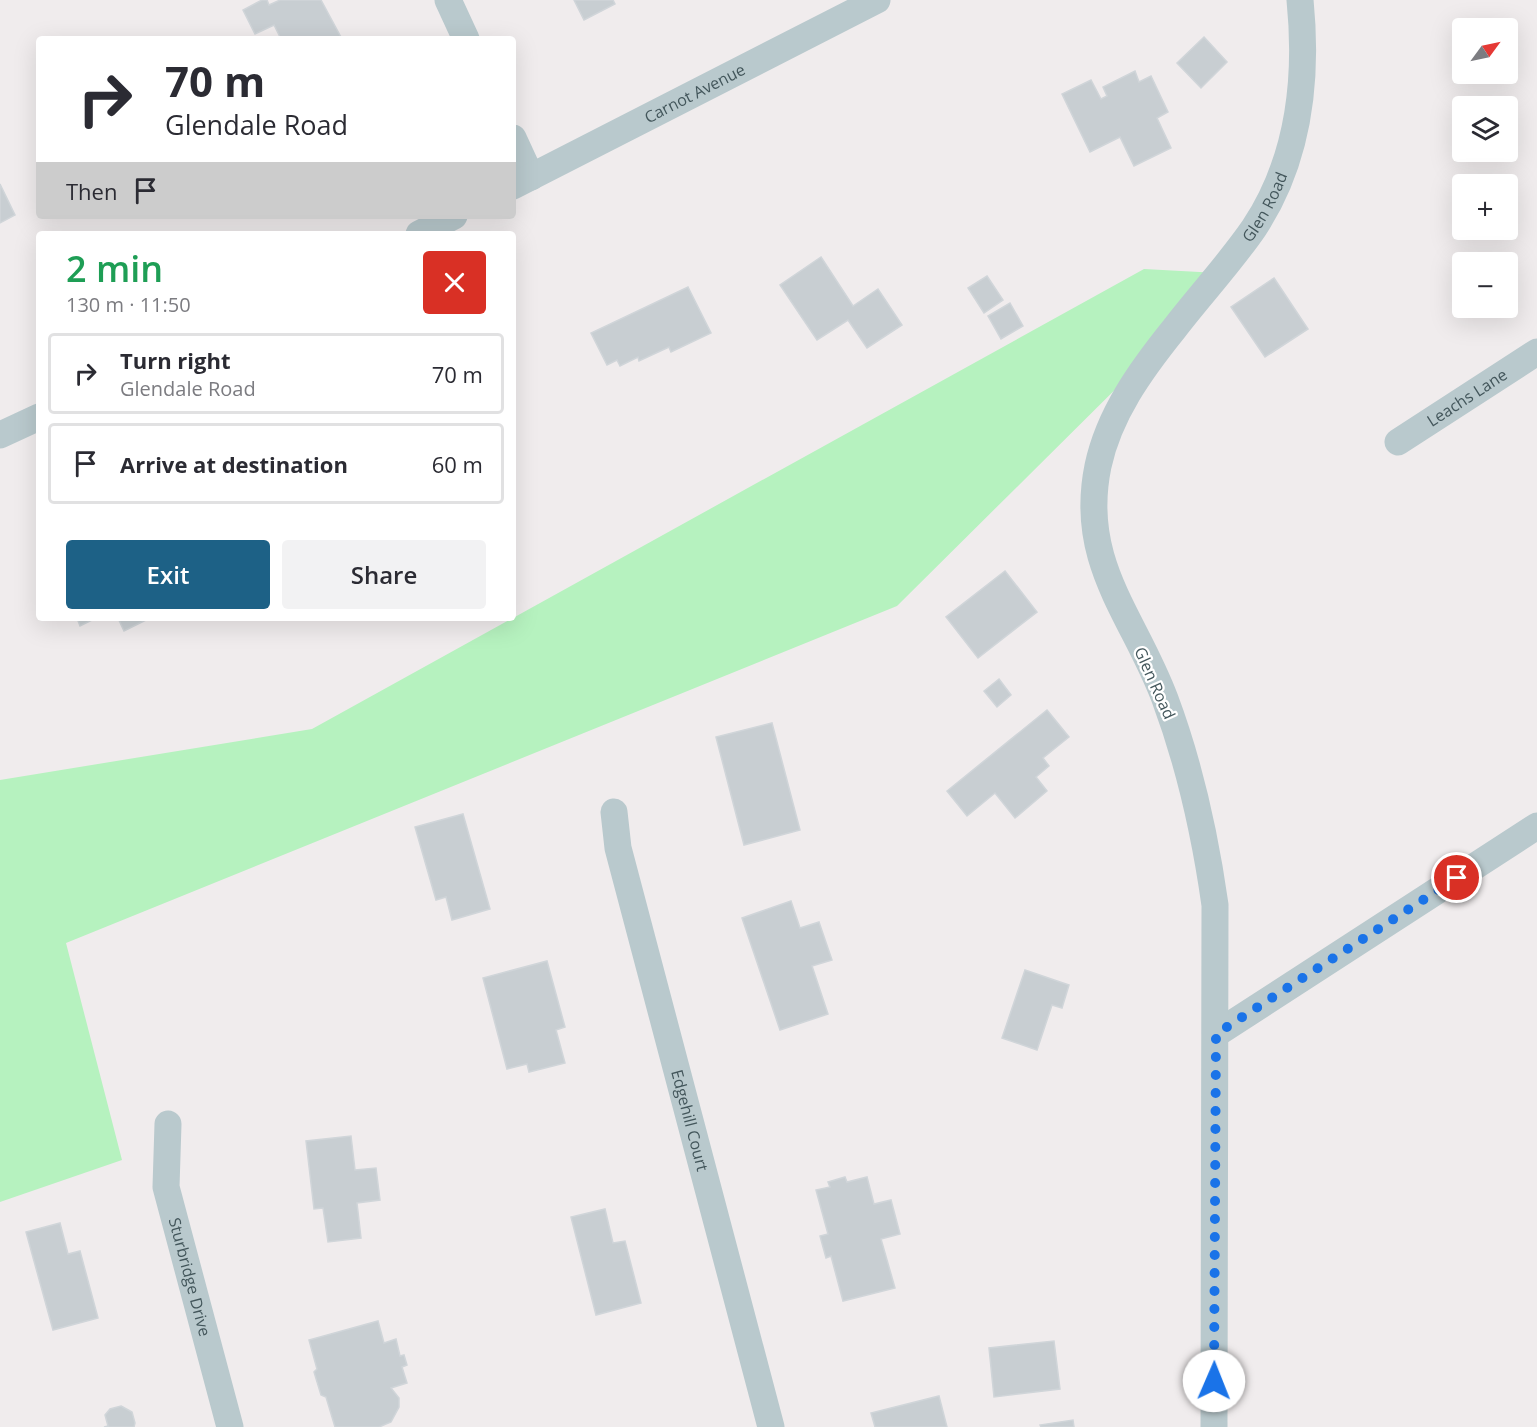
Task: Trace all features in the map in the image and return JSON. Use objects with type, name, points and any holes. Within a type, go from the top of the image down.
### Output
[{"type":"street","points":[[448,0],[465,36]]},
{"type":"street","name":"Carnot Avenue","points":[[522,182],[877,0]]},
{"type":"street","name":"Glen Road","points":[[1214,1427],[1215,905],[1206,841],[1186,759],[1164,696],[1112,592],[1099,553],[1094,508],[1098,467],[1107,438],[1128,391],[1162,342],[1253,228],[1271,197],[1290,150],[1302,94],[1305,43],[1300,0]]},
{"type":"street","points":[[516,153],[522,182]]},
{"type":"street","points":[[425,231],[448,219]]},
{"type":"street","name":"Leachs Lane","points":[[1398,442],[1537,352]]},
{"type":"street","points":[[0,435],[36,418]]},
{"type":"street","name":"Edgehill Court","points":[[614,812],[618,848],[771,1427]]},
{"type":"street","points":[[1216,1034],[1537,826]]},
{"type":"street","name":"Sturbridge Drive","points":[[168,1124],[166,1187],[230,1427]]},
{"type":"green space","points":[[1144,269],[1218,273],[1163,342],[897,606],[66,943],[122,1160],[0,1202],[0,780],[312,729],[507,621],[516,621],[516,616]]},
{"type":"building","points":[[262,0],[267,0],[269,5],[280,0],[321,0],[340,36],[280,36],[274,25],[255,34],[243,10]]},
{"type":"building","points":[[574,0],[613,0],[615,4],[584,20]]},
{"type":"building","points":[[1204,37],[1227,62],[1201,88],[1177,63]]},
{"type":"building","points":[[1135,71],[1139,82],[1151,76],[1168,112],[1157,118],[1171,148],[1134,166],[1120,137],[1090,152],[1062,94],[1091,80],[1101,99],[1107,96],[1103,87]]},
{"type":"building","points":[[0,184],[15,215],[0,223]]},
{"type":"building","points":[[821,257],[853,306],[878,289],[902,325],[867,348],[848,320],[817,340],[780,285]]},
{"type":"building","points":[[987,276],[1003,300],[984,313],[968,288]]},
{"type":"building","points":[[1274,278],[1308,329],[1265,357],[1231,307]]},
{"type":"building","points":[[688,287],[711,333],[671,352],[669,347],[639,361],[638,357],[620,366],[617,360],[607,365],[591,333]]},
{"type":"building","points":[[1010,303],[1023,326],[1001,339],[988,316]]},
{"type":"building","points":[[1005,571],[1037,612],[978,658],[946,617]]},
{"type":"building","points":[[78,621],[90,621],[80,626]]},
{"type":"building","points":[[119,621],[144,621],[124,631]]},
{"type":"building","points":[[999,679],[1011,695],[997,707],[984,691]]},
{"type":"building","points":[[1047,710],[1069,737],[1043,758],[1049,766],[1036,777],[1047,791],[1015,818],[995,793],[967,816],[947,791]]},
{"type":"building","points":[[772,723],[800,830],[744,845],[716,737]]},
{"type":"building","points":[[463,814],[490,909],[452,920],[446,897],[436,900],[415,827]]},
{"type":"building","points":[[791,901],[800,928],[819,922],[832,960],[812,966],[828,1014],[780,1030],[742,918]]},
{"type":"building","points":[[547,961],[565,1027],[556,1030],[565,1063],[529,1072],[527,1064],[507,1069],[483,978]]},
{"type":"building","points":[[1025,970],[1069,985],[1062,1008],[1052,1005],[1037,1050],[1002,1038]]},
{"type":"building","points":[[351,1136],[355,1170],[376,1168],[380,1200],[357,1203],[361,1238],[328,1242],[323,1208],[314,1209],[306,1141]]},
{"type":"building","points":[[845,1177],[847,1182],[867,1177],[874,1204],[891,1200],[900,1234],[881,1239],[895,1288],[843,1301],[831,1256],[826,1258],[820,1236],[828,1234],[816,1190],[830,1187],[828,1182]]},
{"type":"building","points":[[605,1209],[613,1243],[625,1241],[641,1303],[596,1315],[571,1217]]},
{"type":"building","points":[[60,1223],[68,1254],[80,1251],[98,1318],[53,1330],[26,1232]]},
{"type":"building","points":[[378,1321],[384,1343],[396,1339],[400,1356],[404,1355],[407,1365],[402,1367],[407,1383],[391,1388],[399,1398],[399,1407],[391,1422],[379,1427],[335,1427],[326,1397],[321,1395],[314,1372],[317,1369],[309,1340]]},
{"type":"building","points":[[1054,1341],[1060,1389],[994,1397],[989,1348]]},
{"type":"building","points":[[939,1396],[947,1427],[875,1427],[871,1413]]},
{"type":"building","points":[[121,1406],[132,1412],[134,1427],[104,1427],[108,1426],[105,1415],[110,1409]]},
{"type":"building","points":[[1073,1420],[1074,1427],[1041,1427],[1040,1425]]},
{"type":"route","points":[[1214,1381],[1216,1034],[1457,878]]}]
